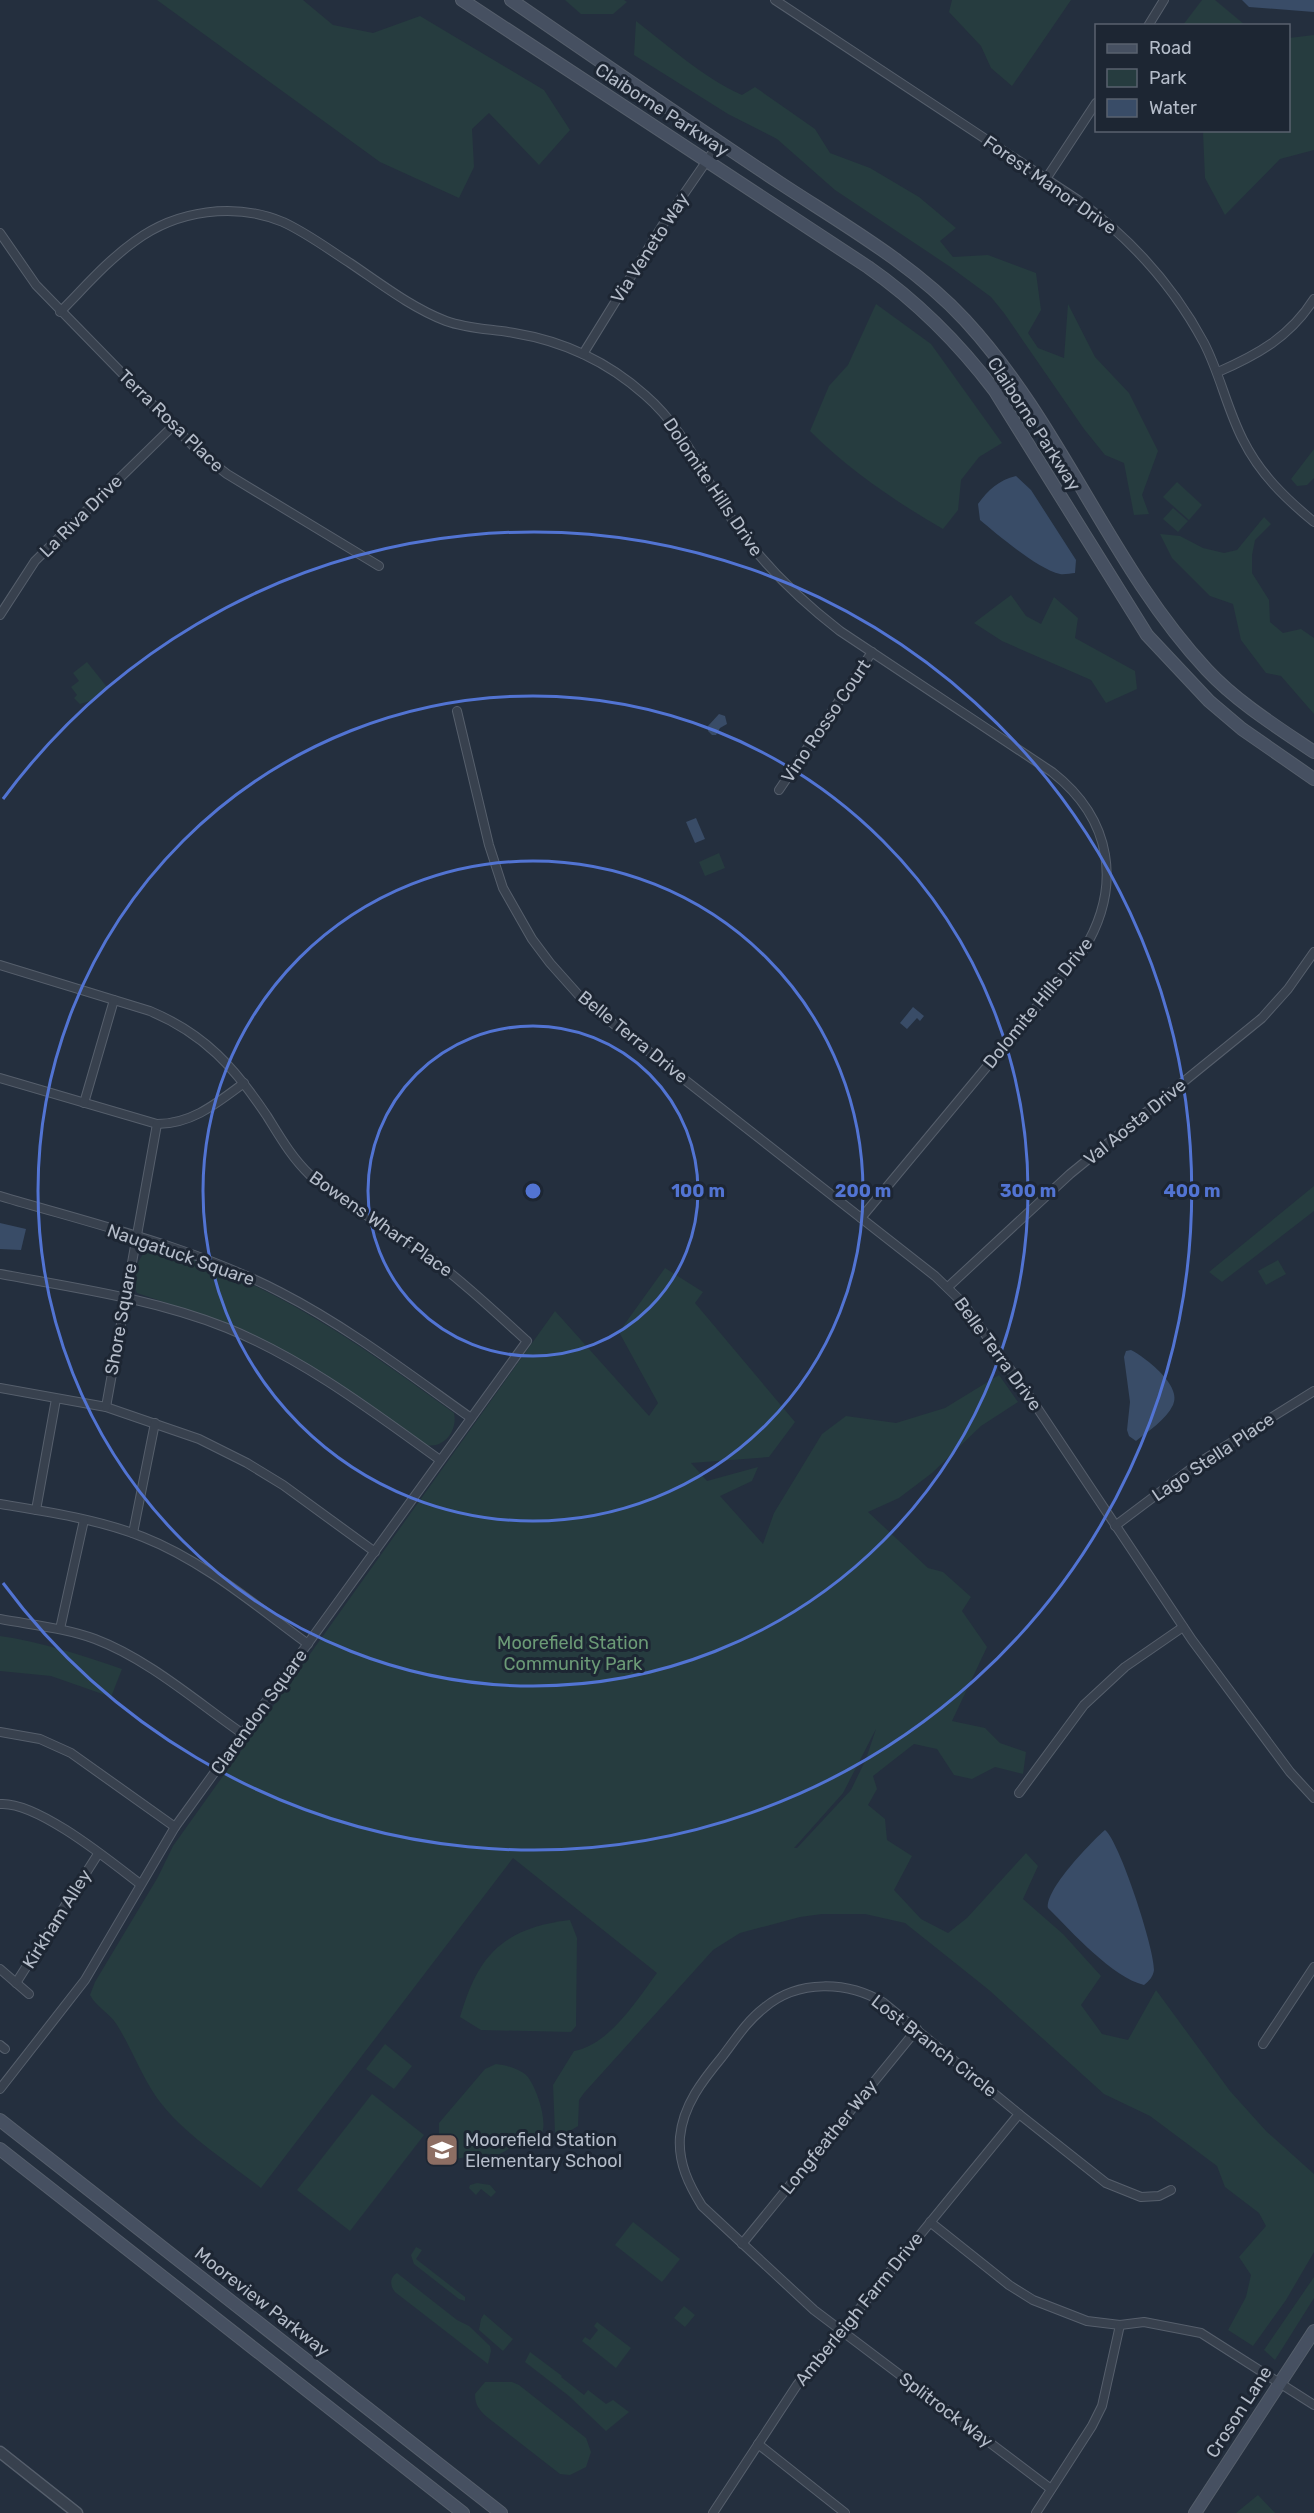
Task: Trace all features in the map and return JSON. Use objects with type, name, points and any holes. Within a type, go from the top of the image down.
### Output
[{"type":"main road","name":"Claiborne Parkway","points":[[462,0],[875,272],[939,324],[970,358],[994,391],[1147,635],[1209,701],[1242,729],[1314,779]]},
{"type":"main road","name":"Claiborne Parkway","points":[[511,0],[918,276],[956,310],[1004,366],[1148,595],[1183,642],[1209,672],[1252,709],[1314,752]]},
{"type":"main road","name":"Mooreview Parkway","points":[[0,2120],[501,2513]]},
{"type":"main road","points":[[0,2149],[463,2513]]},
{"type":"main road","name":"Croson Lane","points":[[1195,2513],[1314,2331]]},
{"type":"street","name":"Forest Manor Drive","points":[[775,0],[1098,215],[1147,261],[1188,315],[1218,372],[1242,439],[1255,460],[1286,499],[1314,522]]},
{"type":"street","points":[[1149,24],[1164,0]]},
{"type":"street","points":[[1046,179],[1095,104]]},
{"type":"street","name":"Via Veneto Way","points":[[583,354],[664,223],[719,143]]},
{"type":"street","name":"Dolomite Hills Drive","points":[[60,312],[120,254],[149,231],[202,212],[243,212],[263,215],[300,230],[430,314],[470,328],[531,336],[583,354],[628,381],[662,411],[683,437],[723,506],[764,561],[814,611],[1066,783],[1089,812],[1098,829],[1107,863],[1107,881],[1100,919],[1083,951],[861,1218]]},
{"type":"street","name":"Terra Rosa Place","points":[[0,233],[36,285],[60,312],[201,454],[227,474],[379,566]]},
{"type":"street","points":[[1218,372],[1246,360],[1279,340],[1294,326],[1314,299]]},
{"type":"street","name":"La Riva Drive","points":[[0,615],[35,561],[173,426]]},
{"type":"street","name":"Vino Rosso Court","points":[[779,790],[872,652]]},
{"type":"street","name":"Belle Terra Drive","points":[[457,711],[489,845],[503,888],[532,939],[550,963],[584,1000],[948,1287],[963,1303],[1032,1400],[1183,1627],[1290,1772],[1314,1798]]},
{"type":"street","name":"Val Aosta Drive","points":[[948,1287],[1070,1174],[1262,1018],[1288,989],[1314,952]]},
{"type":"street","name":"Bowens Wharf Place","points":[[0,965],[160,1015],[189,1031],[217,1052],[244,1083],[305,1170],[334,1194],[382,1223],[440,1265],[527,1341]]},
{"type":"street","points":[[84,1103],[114,1000]]},
{"type":"street","points":[[0,1078],[157,1124],[172,1124],[186,1120],[210,1108],[244,1083]]},
{"type":"street","name":"Shore Square","points":[[106,1407],[157,1124]]},
{"type":"street","name":"Naugatuck Square","points":[[0,1196],[196,1256],[280,1292],[340,1326],[471,1418]]},
{"type":"street","points":[[0,1274],[125,1297],[223,1327],[281,1353],[334,1385],[440,1460]]},
{"type":"street","name":"Clarendon Square","points":[[0,2089],[85,1980],[175,1827],[527,1341]]},
{"type":"street","points":[[0,1388],[106,1407],[199,1439],[247,1463],[283,1485],[375,1552]]},
{"type":"street","name":"Lago Stella Place","points":[[1114,1526],[1200,1462],[1314,1391]]},
{"type":"street","points":[[36,1510],[56,1399]]},
{"type":"street","points":[[134,1533],[155,1423]]},
{"type":"street","points":[[0,1504],[84,1520],[134,1533],[181,1555],[215,1576],[309,1644]]},
{"type":"street","points":[[60,1629],[84,1520]]},
{"type":"street","points":[[0,1619],[60,1629],[94,1639],[132,1657],[243,1734]]},
{"type":"street","points":[[1019,1793],[1084,1704],[1125,1667],[1183,1627]]},
{"type":"street","points":[[0,1732],[40,1739],[71,1753],[175,1827]]},
{"type":"street","points":[[0,1804],[19,1806],[53,1821],[140,1884]]},
{"type":"street","name":"Kirkham Alley","points":[[16,1983],[98,1854]]},
{"type":"street","points":[[1263,2044],[1314,1967]]},
{"type":"street","points":[[0,1969],[29,1995]]},
{"type":"street","name":"Lost Branch Circle","points":[[841,2332],[794,2293],[702,2206],[682,2166],[680,2136],[684,2116],[700,2084],[750,2020],[765,2006],[787,1994],[812,1987],[840,1986],[863,1991],[873,1996],[1107,2183],[1141,2197],[1159,2196],[1171,2190]]},
{"type":"street","name":"Longfeather Way","points":[[742,2244],[917,2029]]},
{"type":"street","name":"Amberleigh Farm Drive","points":[[713,2513],[797,2385],[1019,2114]]},
{"type":"street","points":[[930,2222],[1009,2285],[1033,2300],[1087,2321],[1120,2325],[1144,2322],[1201,2333],[1314,2405]]},
{"type":"street","points":[[1036,2513],[1092,2427],[1102,2406],[1120,2325]]},
{"type":"street","name":"Splitrock Way","points":[[841,2332],[1051,2489]]},
{"type":"street","points":[[758,2444],[845,2513]]},
{"type":"street","points":[[0,2452],[76,2513]]},
{"type":"green space","points":[[157,0],[303,0],[333,25],[373,33],[420,16],[544,90],[570,130],[539,165],[489,113],[472,129],[474,167],[459,198],[380,162]]},
{"type":"green space","points":[[565,0],[624,0],[627,2],[613,14],[581,14]]},
{"type":"green space","points":[[952,0],[1071,0],[1012,86],[991,68],[981,46],[949,12]]},
{"type":"green space","points":[[1202,0],[1215,0],[1244,24],[1184,24]]},
{"type":"green space","points":[[636,21],[687,61],[727,88],[742,95],[755,87],[815,129],[830,153],[870,168],[919,197],[956,228],[940,241],[953,257],[988,255],[1036,273],[1041,310],[1028,333],[1038,348],[1064,358],[1068,304],[1095,357],[1129,393],[1158,451],[1142,495],[1149,514],[1134,515],[1124,463],[1105,455],[1084,429],[991,297],[949,266],[835,190],[777,139],[728,114],[634,55]]},
{"type":"green space","points":[[1314,35],[1314,150],[1280,159],[1225,215],[1205,178],[1203,132],[1290,132],[1290,38]]},
{"type":"green space","points":[[876,304],[931,344],[1002,443],[979,457],[961,480],[958,510],[943,529],[873,484],[840,459],[810,431],[829,386],[848,365]]},
{"type":"green space","points":[[1314,449],[1314,478],[1307,485],[1297,486],[1291,479]]},
{"type":"green space","points":[[1177,482],[1202,505],[1189,520],[1163,497]]},
{"type":"green space","points":[[1173,508],[1188,521],[1178,532],[1163,519]]},
{"type":"green space","points":[[1264,517],[1271,524],[1255,540],[1252,573],[1269,600],[1270,622],[1283,633],[1301,629],[1314,638],[1314,714],[1281,676],[1266,673],[1241,640],[1233,604],[1210,596],[1172,558],[1160,534],[1180,536],[1203,548],[1224,553],[1237,550]]},
{"type":"green space","points":[[1011,595],[1026,616],[1041,624],[1054,597],[1078,618],[1075,638],[1135,671],[1137,689],[1106,703],[1091,680],[1002,641],[974,623]]},
{"type":"green space","points":[[87,662],[107,687],[90,701],[80,704],[74,698],[77,695],[71,687],[79,681],[73,673]]},
{"type":"green space","points":[[719,853],[725,868],[705,876],[699,862]]},
{"type":"green space","points":[[1314,1186],[1314,1211],[1222,1282],[1209,1272]]},
{"type":"green space","points":[[150,1248],[177,1254],[270,1293],[364,1349],[454,1413],[454,1425],[449,1436],[439,1444],[426,1445],[322,1373],[290,1354],[240,1328],[137,1293],[136,1268],[142,1256]]},
{"type":"green space","points":[[1278,1260],[1286,1274],[1266,1285],[1258,1271]]},
{"type":"green space","name":"Moorefield Station Community Park","points":[[665,1268],[703,1292],[695,1303],[795,1422],[769,1457],[691,1463],[707,1481],[758,1467],[752,1481],[720,1496],[763,1544],[774,1513],[822,1434],[846,1416],[896,1423],[945,1408],[999,1375],[1018,1402],[981,1426],[932,1473],[899,1498],[868,1512],[928,1568],[943,1572],[971,1597],[962,1611],[987,1647],[952,1721],[985,1728],[1000,1743],[1026,1752],[1023,1774],[995,1767],[972,1779],[954,1775],[937,1749],[914,1744],[873,1776],[877,1789],[868,1805],[885,1819],[887,1840],[912,1856],[894,1890],[921,1919],[948,1933],[967,1918],[1026,1853],[1038,1866],[1023,1899],[1063,1934],[1101,1976],[1081,2005],[1102,2034],[1128,2040],[1156,1990],[1230,2091],[1266,2131],[1314,2174],[1314,2252],[1286,2300],[1253,2346],[1228,2330],[1246,2297],[1251,2275],[1239,2257],[1266,2226],[1259,2213],[1225,2187],[1217,2166],[1150,2116],[1104,2094],[989,1990],[905,1923],[865,1914],[822,1914],[800,1917],[740,1933],[713,1950],[584,2093],[579,2100],[578,2126],[568,2132],[555,2133],[553,2085],[574,2051],[587,2047],[610,2031],[631,2008],[657,1973],[513,1858],[261,2188],[192,2135],[168,2111],[151,2089],[117,2025],[90,1995],[95,1982],[158,1877],[173,1846],[555,1311],[649,1416],[658,1403],[619,1332]],"holes":[[[876,1729],[866,1759],[851,1790],[797,1848],[794,1848],[843,1793]]]},
{"type":"green space","points":[[0,1636],[46,1645],[122,1669],[111,1697],[51,1676],[0,1671]]},
{"type":"green space","points":[[570,1920],[577,1938],[576,2026],[571,2032],[481,2030],[460,2017],[476,1976],[485,1961],[497,1948],[528,1930]]},
{"type":"green space","points":[[385,2044],[412,2066],[394,2089],[366,2069]]},
{"type":"green space","points":[[496,2064],[517,2069],[531,2081],[543,2116],[542,2133],[539,2138],[517,2144],[496,2155],[482,2154],[446,2160],[439,2159],[435,2152],[439,2144],[439,2123],[485,2069]]},
{"type":"green space","points":[[372,2094],[424,2135],[350,2231],[297,2190]]},
{"type":"green space","points":[[477,2183],[490,2185],[496,2192],[491,2197],[481,2189],[476,2195],[469,2188],[470,2185]]},
{"type":"green space","points":[[633,2222],[680,2259],[662,2282],[615,2245]]},
{"type":"green space","points":[[416,2247],[422,2250],[416,2259],[465,2297],[465,2301],[459,2299],[414,2264],[411,2255]]},
{"type":"green space","points":[[397,2273],[457,2320],[469,2326],[490,2346],[488,2364],[395,2292],[391,2282]]},
{"type":"green space","points":[[1314,2277],[1314,2298],[1275,2360],[1264,2350]]},
{"type":"green space","points":[[684,2306],[695,2315],[685,2327],[674,2318]]},
{"type":"green space","points":[[484,2314],[513,2339],[503,2351],[479,2330]]},
{"type":"green space","points":[[597,2322],[631,2348],[616,2368],[582,2341],[585,2337],[590,2340],[598,2330],[594,2326]]},
{"type":"green space","points":[[530,2352],[584,2395],[588,2390],[606,2404],[613,2400],[629,2412],[606,2431],[569,2396],[525,2362]]},
{"type":"green space","points":[[485,2382],[512,2382],[519,2385],[586,2438],[591,2452],[586,2467],[570,2475],[560,2474],[487,2417],[478,2407],[475,2398],[475,2394]]},
{"type":"green space","points":[[1258,2495],[1275,2513],[1236,2513]]},
{"type":"water","points":[[1242,0],[1314,0],[1314,12],[1249,7]]},
{"type":"water","points":[[1016,476],[1031,490],[1076,560],[1075,573],[1060,574],[1041,566],[1018,551],[980,520],[978,504],[982,499],[999,483]]},
{"type":"water","points":[[719,714],[725,716],[727,724],[720,728],[716,735],[712,735],[708,731],[708,726]]},
{"type":"water","points":[[696,818],[705,839],[695,843],[686,822]]},
{"type":"water","points":[[913,1007],[924,1016],[920,1021],[917,1018],[907,1029],[900,1023]]},
{"type":"water","points":[[0,1223],[26,1229],[21,1250],[0,1249]]},
{"type":"water","points":[[1131,1350],[1161,1373],[1173,1389],[1175,1397],[1166,1416],[1136,1441],[1129,1436],[1127,1430],[1130,1402],[1124,1357],[1126,1351]]},
{"type":"water","points":[[1105,1830],[1119,1853],[1127,1873],[1149,1941],[1154,1970],[1151,1979],[1144,1985],[1119,1973],[1106,1963],[1080,1941],[1048,1908],[1049,1900],[1061,1879],[1089,1845]]},
{"type":"place","name":"Moorefield Station Elementary School","points":[[442,2150]]}]
